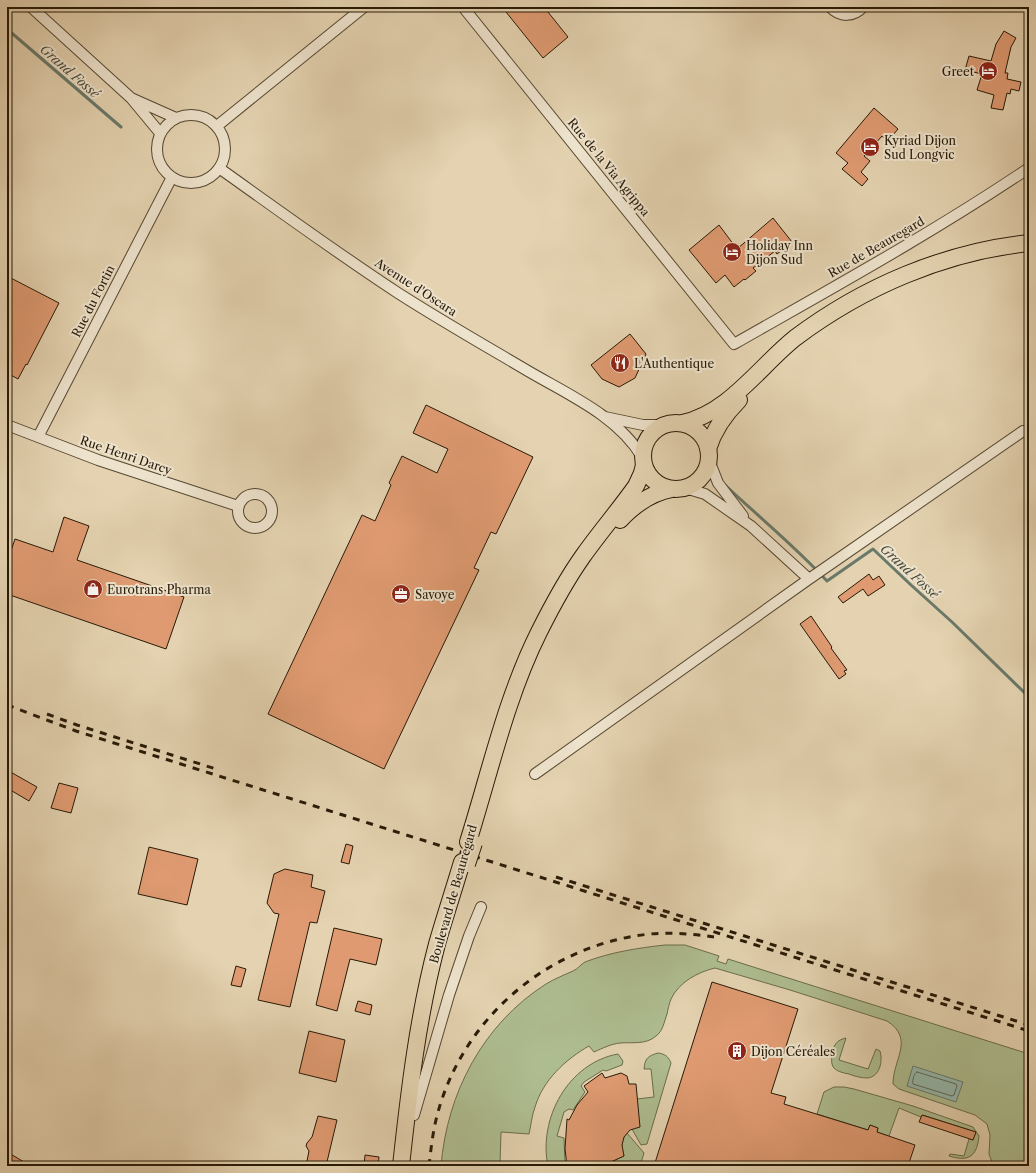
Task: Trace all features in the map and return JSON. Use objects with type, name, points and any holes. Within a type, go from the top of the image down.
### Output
[{"type":"main road","points":[[543,631],[567,580],[583,556],[636,486],[642,473],[644,444],[652,432],[664,425],[695,420],[720,406],[795,339],[829,315],[868,293],[902,276],[940,262],[976,251],[1029,243]]},
{"type":"main road","points":[[543,631],[578,575],[619,520],[648,497],[664,490],[679,488],[697,482],[703,476],[706,470],[713,434],[720,423],[744,394],[791,350],[834,320],[890,290],[939,269],[980,257],[1029,249]]},
{"type":"main road","points":[[682,423],[691,426],[700,433],[706,442],[709,454]]},
{"type":"main road","points":[[643,461],[651,478],[657,483],[663,487],[679,488]]},
{"type":"main road","name":"Boulevard de Beauregard","points":[[410,1166],[418,1070],[430,1004],[443,946],[471,842],[523,685],[543,631]]},
{"type":"main road","name":"Boulevard de Beauregard","points":[[401,1166],[415,1052],[437,944],[465,863]]},
{"type":"street","points":[[31,7],[131,98],[160,133]]},
{"type":"street","points":[[217,126],[364,7]]},
{"type":"street","name":"Rue de la Via Agrippa","points":[[464,7],[734,344]]},
{"type":"street","points":[[830,7],[837,13],[849,15],[860,11],[863,7]]},
{"type":"street","points":[[131,98],[176,118]]},
{"type":"street","points":[[187,115],[198,116],[209,120],[217,126],[223,137],[225,147],[224,157],[219,168],[214,174],[206,180],[196,183],[186,183],[167,174],[161,166],[157,155],[157,144],[160,133],[167,124],[176,118],[187,115]]},
{"type":"street","name":"Avenue d'Oscara","points":[[219,168],[304,229],[397,292],[444,322],[605,417],[635,446],[643,461]]},
{"type":"street","name":"Rue de Beauregard","points":[[734,344],[872,266],[990,195],[1029,168]]},
{"type":"street","name":"Rue du Fortin","points":[[38,437],[172,177]]},
{"type":"street","name":"Avenue d'Oscara","points":[[605,417],[643,425],[664,425]]},
{"type":"street","name":"Rue Henri Darcy","points":[[7,425],[98,460],[238,506]]},
{"type":"street","points":[[535,774],[809,579],[1023,431]]},
{"type":"street","points":[[709,454],[713,473],[722,489],[751,526]]},
{"type":"street","points":[[679,488],[705,494],[751,526],[809,579]]},
{"type":"street","points":[[414,1115],[449,995],[469,936],[481,907]]},
{"type":"green space","points":[[665,945],[685,945],[719,956],[717,961],[726,964],[728,959],[1029,1054],[1029,1166],[995,1166],[989,1154],[990,1135],[987,1124],[975,1115],[899,1089],[893,1084],[901,1042],[900,1035],[887,1021],[715,968],[696,975],[684,983],[674,993],[662,1029],[652,1039],[643,1042],[607,1046],[594,1052],[589,1046],[572,1057],[556,1071],[539,1097],[533,1113],[529,1134],[501,1132],[500,1164],[479,1166],[441,1166],[451,1112],[460,1087],[472,1063],[487,1040],[504,1019],[524,1000],[546,984],[575,970],[585,962],[625,951]]},
{"type":"green space","points":[[846,1038],[839,1060],[868,1069],[876,1049],[880,1051],[881,1064],[875,1075],[862,1078],[841,1072],[834,1068],[832,1064],[833,1050],[839,1041]]},
{"type":"green space","points":[[658,1053],[666,1056],[671,1063],[647,1144],[641,1145],[632,1129],[637,1099],[654,1097],[651,1069],[644,1069],[645,1062],[648,1058]]},
{"type":"green space","points":[[618,1054],[623,1061],[622,1065],[606,1071],[603,1070],[584,1082],[581,1086],[585,1092],[573,1110],[569,1109],[564,1112],[557,1136],[564,1138],[565,1163],[560,1164],[560,1166],[548,1166],[546,1148],[548,1130],[553,1112],[560,1096],[571,1081],[585,1069],[600,1059]]},
{"type":"green space","points":[[834,1087],[854,1089],[913,1106],[973,1127],[979,1136],[976,1149],[974,1153],[966,1158],[949,1156],[950,1154],[964,1156],[969,1139],[973,1140],[976,1132],[923,1115],[921,1117],[899,1108],[889,1136],[877,1132],[878,1128],[870,1125],[868,1130],[817,1114],[824,1092]]},
{"type":"green space","points":[[627,1133],[644,1153],[640,1166],[602,1166],[624,1156],[622,1144]]},
{"type":"water","points":[[913,1066],[963,1082],[956,1102],[907,1086]]},
{"type":"building","points":[[502,7],[544,7],[568,37],[543,58]]},
{"type":"building","name":"Greet","points":[[1004,31],[1016,38],[1011,47],[1005,73],[1008,73],[1007,79],[1021,82],[1019,91],[1011,89],[1010,94],[1007,93],[1003,110],[991,108],[994,95],[977,90],[982,74],[965,70],[969,56],[991,61],[996,44]]},
{"type":"building","points":[[874,108],[898,129],[888,141],[882,136],[864,156],[870,161],[861,172],[868,179],[862,186],[842,169],[848,163],[836,153]]},
{"type":"building","name":"Holiday Inn Dijon Sud","points":[[773,218],[792,242],[777,254],[775,251],[753,268],[756,271],[734,287],[725,275],[716,283],[689,250],[719,225],[737,249]]},
{"type":"building","points":[[7,276],[59,303],[27,365],[26,364],[18,379],[7,373]]},
{"type":"building","points":[[630,334],[646,354],[635,378],[619,387],[602,379],[591,365]]},
{"type":"building","points":[[426,405],[533,457],[496,534],[491,532],[474,568],[479,570],[384,769],[268,714],[362,515],[375,521],[391,485],[389,483],[402,456],[437,473],[448,449],[413,433]]},
{"type":"building","points":[[64,517],[89,526],[77,560],[184,597],[166,649],[7,594],[7,562],[15,539],[53,552]]},
{"type":"building","points":[[869,574],[873,580],[879,576],[885,585],[868,596],[863,589],[843,603],[838,597]]},
{"type":"building","points":[[811,616],[847,670],[844,671],[846,674],[839,679],[800,624]]},
{"type":"building","points":[[7,770],[37,787],[29,801],[7,788]]},
{"type":"building","points":[[59,783],[78,788],[71,813],[51,808]]},
{"type":"building","points":[[346,844],[353,846],[349,864],[341,862]]},
{"type":"building","points":[[149,847],[198,859],[187,905],[138,894]]},
{"type":"building","points":[[285,869],[313,875],[311,887],[325,891],[317,923],[310,922],[290,1007],[258,1000],[279,914],[274,913],[267,903],[274,874]]},
{"type":"building","points":[[334,928],[382,939],[376,965],[350,959],[337,1011],[316,1005]]},
{"type":"building","points":[[236,966],[246,969],[241,987],[231,985]]},
{"type":"building","name":"Dijon Céréales","points":[[712,982],[798,1009],[771,1093],[786,1097],[784,1104],[868,1130],[870,1125],[878,1128],[877,1132],[915,1145],[908,1166],[654,1166]]},
{"type":"building","points":[[358,1001],[372,1005],[370,1015],[355,1011]]},
{"type":"building","points":[[309,1031],[345,1040],[336,1082],[299,1073]]},
{"type":"building","points":[[602,1073],[605,1078],[621,1073],[627,1076],[629,1084],[636,1084],[640,1127],[630,1130],[624,1137],[622,1145],[624,1156],[602,1166],[567,1166],[565,1149],[567,1119],[569,1120],[577,1105],[588,1092],[584,1086]]},
{"type":"building","points":[[922,1115],[976,1132],[973,1140],[919,1122]]},
{"type":"building","points":[[318,1116],[337,1120],[326,1166],[306,1166],[309,1151],[306,1146],[312,1137]]},
{"type":"building","points":[[7,1152],[31,1166],[7,1166]]},
{"type":"building","points":[[365,1155],[379,1157],[378,1166],[364,1166]]},
{"type":"waterway","name":"Grand Fossé","points":[[7,29],[121,127]]},
{"type":"waterway","name":"Grand Fossé","points":[[725,485],[790,544],[827,581],[873,549],[952,622],[1029,697]]},
{"type":"railway","points":[[7,705],[76,731],[1029,1031]]},
{"type":"railway","points":[[47,714],[216,769]]},
{"type":"railway","points":[[556,877],[1029,1025]]},
{"type":"railway","points":[[429,1166],[436,1119],[451,1077],[469,1045],[491,1016],[517,990],[547,969],[579,952],[614,941],[658,933],[714,937]]},
{"type":"place","name":"Greet","points":[[988,71]]},
{"type":"place","name":"Kyriad Dijon Sud Longvic","points":[[870,147]]},
{"type":"place","name":"Holiday Inn Dijon Sud","points":[[732,252]]},
{"type":"place","name":"L'Authentique","points":[[620,363]]},
{"type":"place","name":"Eurotrans Pharma","points":[[93,589]]},
{"type":"place","name":"Savoye","points":[[401,594]]},
{"type":"place","name":"Dijon Céréales","points":[[737,1051]]}]
